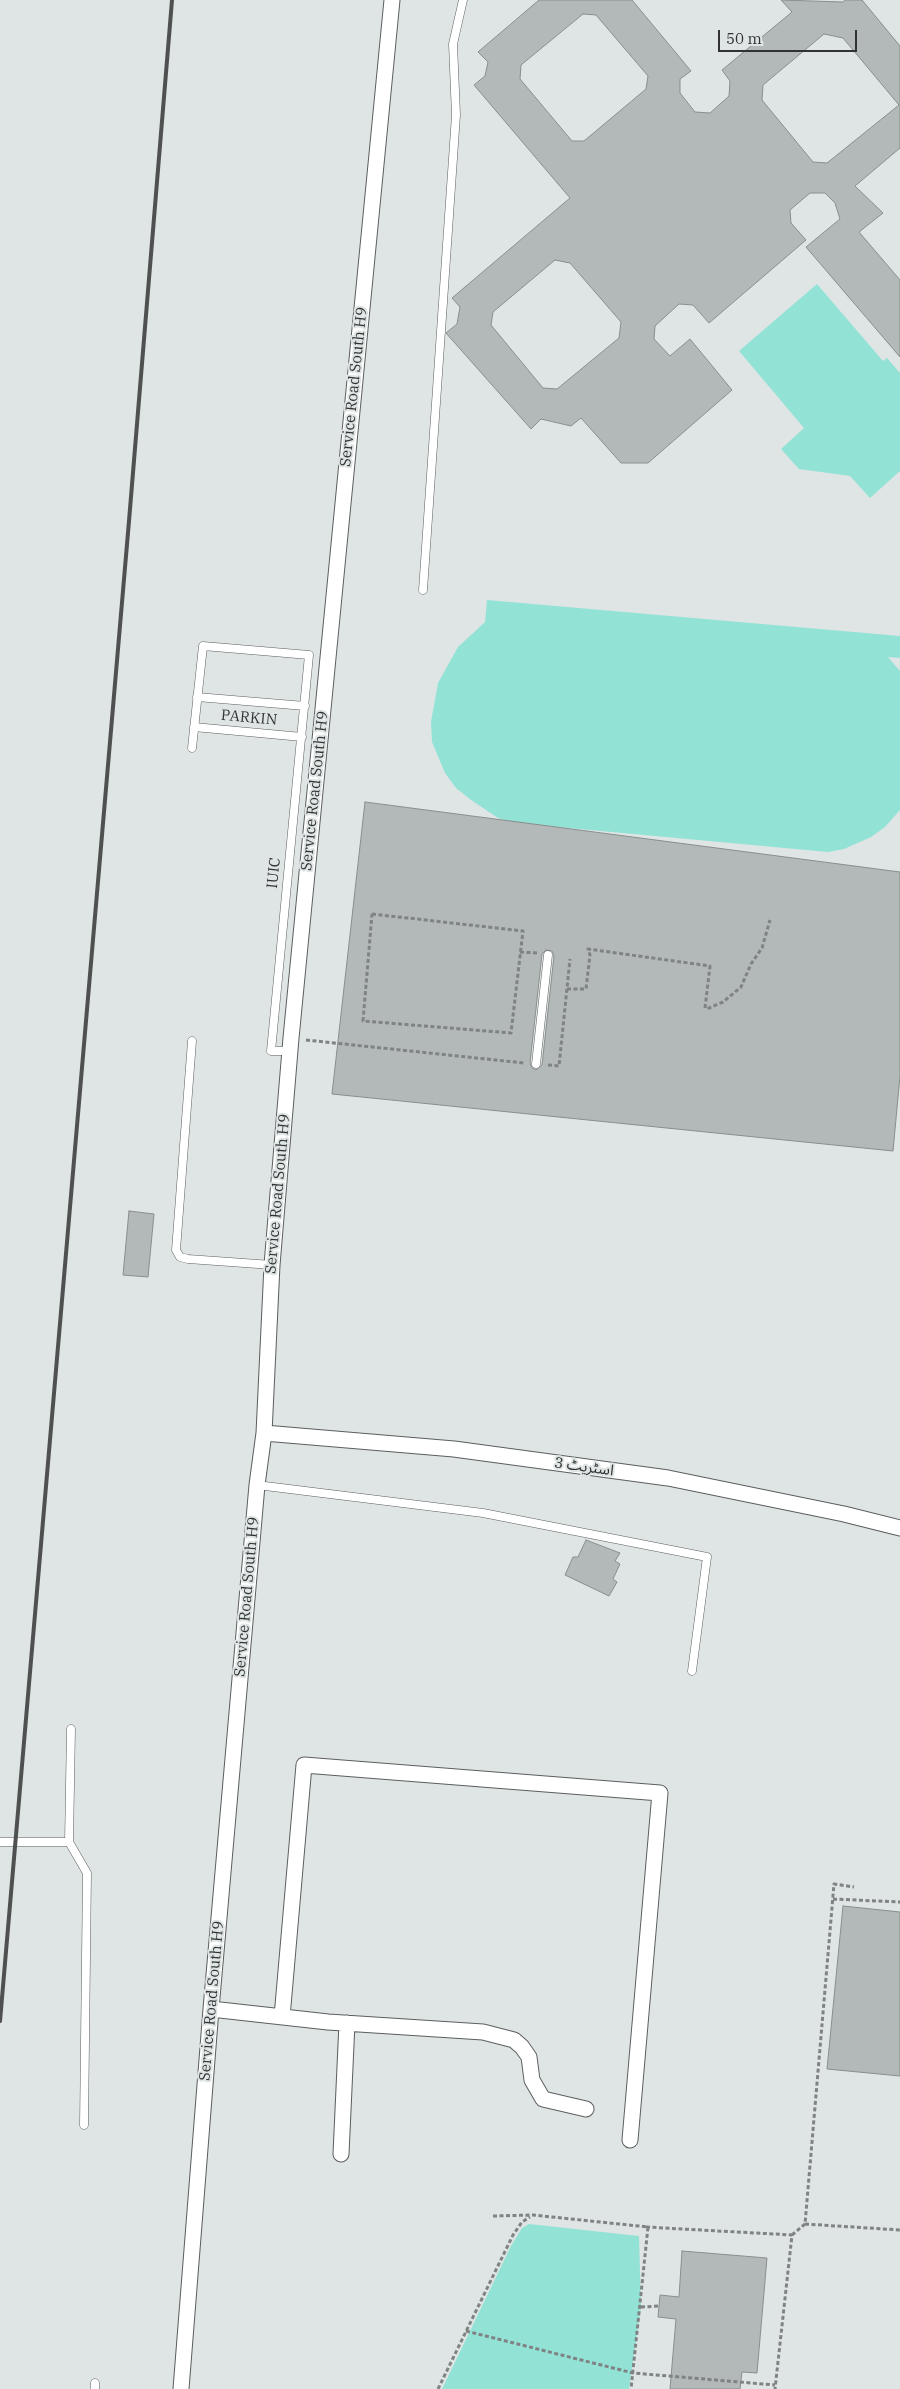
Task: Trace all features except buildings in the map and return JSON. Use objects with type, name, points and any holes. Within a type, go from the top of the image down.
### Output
[{"type":"street","name":"Service Road South H9","points":[[182,2389],[211,2009],[257,1485],[264,1433],[272,1265],[290,1044],[392,0]]},
{"type":"street","name":"اسٹریٹ 3","points":[[264,1433],[454,1449],[668,1478],[844,1514],[900,1528]]},
{"type":"street","points":[[282,2017],[304,1765],[660,1793],[630,2140]]},
{"type":"street","points":[[211,2009],[347,2023],[483,2032],[514,2040],[529,2057],[532,2080],[542,2099],[586,2109]]},
{"type":"street","points":[[342,2154],[347,2023]]},
{"type":"lane","points":[[424,590],[456,115],[453,44],[463,0]]},
{"type":"lane","name":"IUIC","points":[[198,697],[203,646],[309,655],[270,1051],[290,1044]]},
{"type":"lane","points":[[192,748],[198,697],[305,702]]},
{"type":"lane","name":"PARKIN","points":[[194,727],[302,736]]},
{"type":"lane","points":[[536,1064],[548,955]]},
{"type":"lane","points":[[192,1041],[176,1250],[180,1257],[188,1259],[272,1265]]},
{"type":"lane","points":[[257,1485],[483,1513],[707,1557],[692,1671]]},
{"type":"lane","points":[[72,1729],[69,1842],[88,1872],[84,2125]]},
{"type":"lane","points":[[0,1842],[69,1842]]},
{"type":"path","points":[[372,914],[523,931],[511,1034],[363,1021],[372,914]]},
{"type":"path","points":[[566,989],[586,989],[590,955],[588,949],[598,950],[710,966],[705,1008],[709,1008],[723,1002],[741,987],[751,964],[762,948],[770,920]]},
{"type":"path","points":[[290,1044],[558,1066],[570,959]]},
{"type":"path","points":[[466,2331],[632,2373],[775,2387],[792,2236],[805,2224],[834,1884],[854,1887]]},
{"type":"path","points":[[832,1899],[900,1902]]},
{"type":"path","points":[[493,2216],[533,2216],[645,2227],[792,2236]]},
{"type":"path","points":[[438,2389],[513,2235],[522,2222],[533,2216]]},
{"type":"path","points":[[805,2224],[900,2230]]},
{"type":"path","points":[[631,2389],[648,2227],[645,2227]]},
{"type":"path","points":[[641,2306],[659,2306]]},
{"type":"green space","points":[[817,284],[883,361],[887,358],[900,373],[900,471],[870,498],[850,476],[799,469],[781,449],[804,428],[739,351]]},
{"type":"green space","points":[[487,600],[900,636],[900,658],[888,657],[900,671],[900,810],[885,827],[871,837],[844,849],[828,852],[514,823],[498,818],[456,788],[445,773],[432,742],[431,722],[438,683],[458,647],[485,622]]},
{"type":"green space","points":[[529,2224],[639,2236],[641,2307],[629,2389],[442,2389],[511,2246],[522,2228]]},
{"type":"railway","points":[[0,2021],[172,0]]}]
